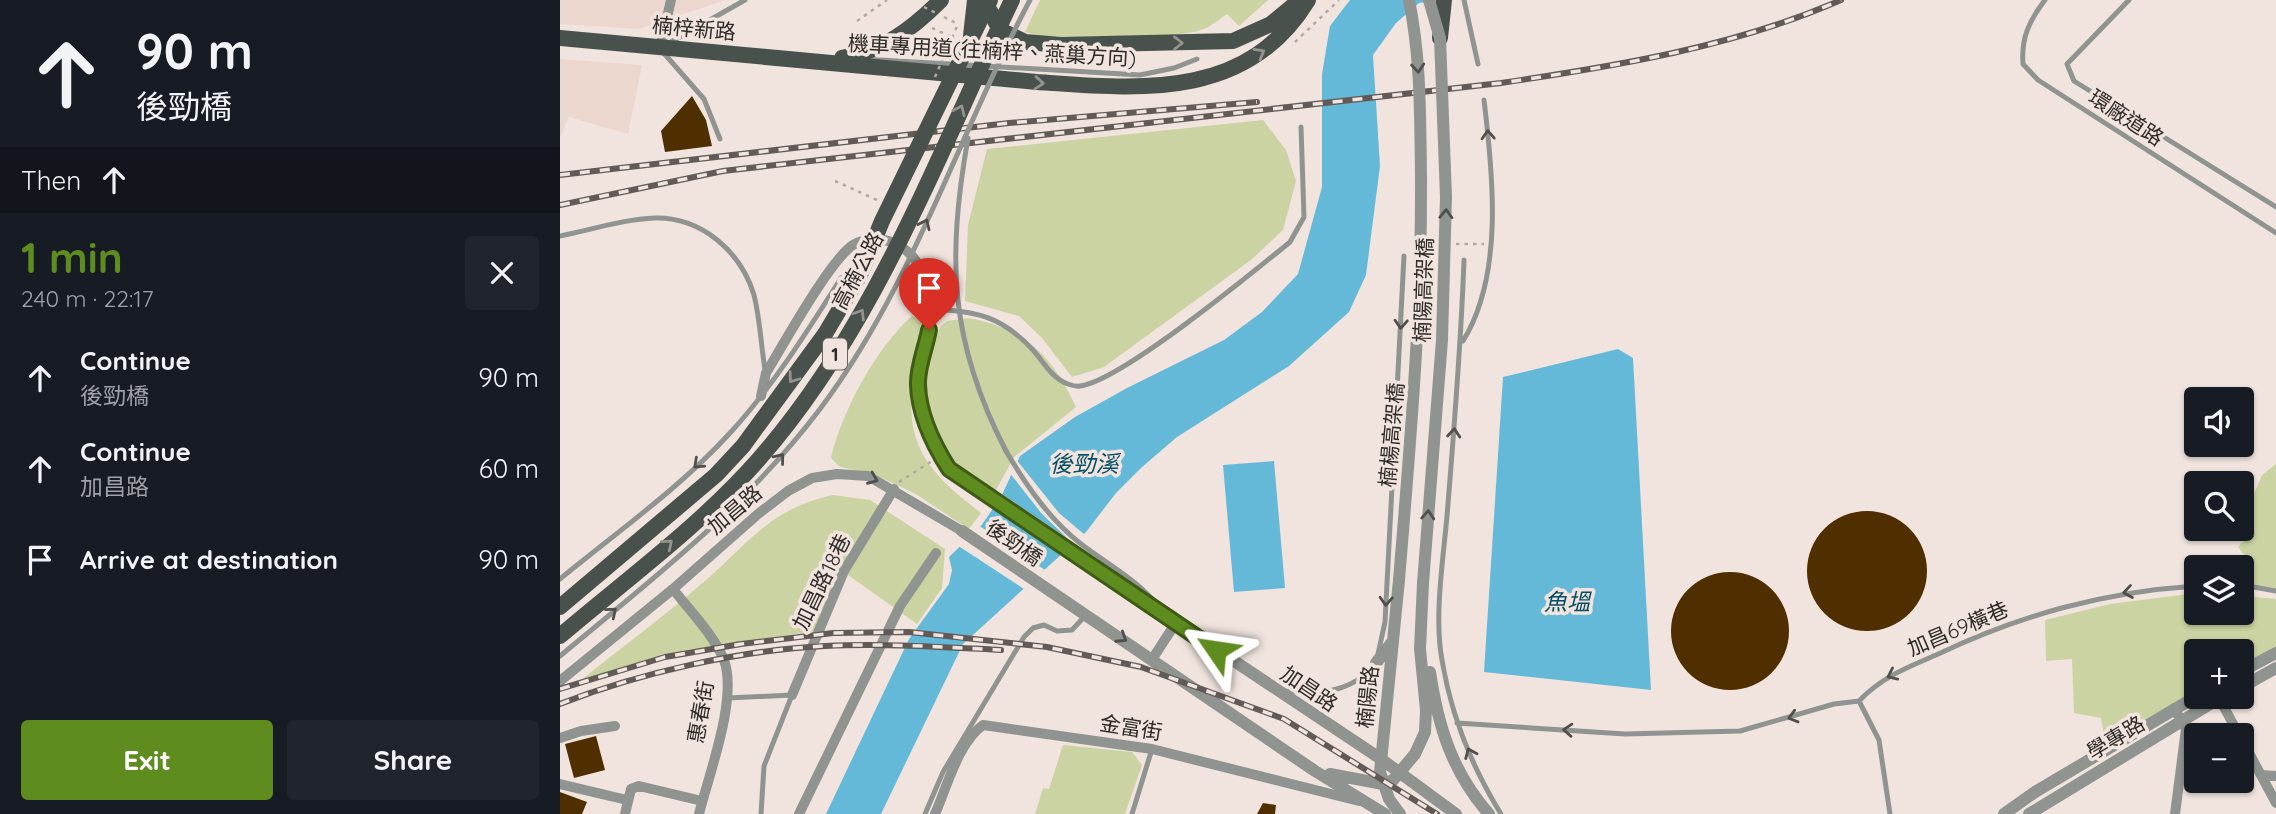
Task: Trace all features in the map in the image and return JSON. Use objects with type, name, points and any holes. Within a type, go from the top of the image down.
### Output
[{"type":"main road","points":[[825,61],[869,53],[918,23],[941,0]]},
{"type":"main road","points":[[971,36],[975,0]]},
{"type":"main road","points":[[984,0],[1000,30],[1025,42],[1061,45],[1233,41],[1271,24],[1300,0]]},
{"type":"main road","name":"1","points":[[971,36],[990,0]]},
{"type":"main road","name":"高楠公路","points":[[560,636],[731,488],[759,459],[804,402],[877,286],[1012,0]]},
{"type":"main road","points":[[825,61],[887,70],[1051,83],[1168,86],[1207,78],[1266,50],[1280,40],[1308,0]]},
{"type":"main road","points":[[1440,38],[1444,0]]},
{"type":"main road","name":"高楠公路","points":[[560,607],[716,475],[743,446],[825,334],[860,275],[971,36]]},
{"type":"main road","name":"楠梓新路","points":[[560,38],[825,61]]},
{"type":"street","points":[[660,48],[671,0]]},
{"type":"street","name":"楠楊高架橋","points":[[1399,580],[1419,337],[1420,92],[1409,0]]},
{"type":"street","name":"楠陽高架橋","points":[[1423,583],[1442,327],[1446,197],[1440,38],[1429,0]]},
{"type":"street","points":[[761,396],[766,373],[834,266],[855,244],[876,239],[898,244],[923,271],[930,289],[932,309],[918,384],[924,420],[949,469],[978,490]]},
{"type":"street","name":"加昌路","points":[[560,681],[673,589],[758,514],[804,481],[825,475],[857,474],[894,489],[962,531]]},
{"type":"street","name":"加昌路18巷","points":[[792,695],[844,571],[894,489]]},
{"type":"street","name":"後勁橋","points":[[978,490],[1068,552]]},
{"type":"street","name":"後勁橋","points":[[962,531],[1085,615]]},
{"type":"street","name":"加昌路","points":[[1068,552],[1381,759],[1456,814]]},
{"type":"street","points":[[799,814],[901,606],[936,554]]},
{"type":"street","name":"楠陽路","points":[[1399,580],[1381,759],[1383,785],[1400,814]]},
{"type":"street","points":[[1315,771],[1383,785],[1400,773],[1415,754],[1425,732],[1420,649],[1423,583]]},
{"type":"street","points":[[1423,583],[1427,657],[1444,737],[1461,778],[1489,814]]},
{"type":"street","name":"惠春街","points":[[673,589],[723,657],[727,671],[726,698],[699,814]]},
{"type":"street","points":[[1085,615],[1153,658],[1367,809],[1385,814]]},
{"type":"street","points":[[1153,658],[1174,624]]},
{"type":"street","points":[[1376,663],[1394,641]]},
{"type":"street","points":[[2254,665],[2276,653]]},
{"type":"street","points":[[2254,680],[2276,668]]},
{"type":"street","name":"學專路","points":[[2029,814],[2185,709]]},
{"type":"street","name":"學專路","points":[[2004,814],[2035,792],[2193,709]]},
{"type":"street","points":[[2175,814],[2186,729],[2179,715]]},
{"type":"street","name":"金富街","points":[[935,814],[955,767],[975,731],[982,725],[1152,749],[1367,809]]},
{"type":"street","points":[[560,738],[581,731],[615,726]]},
{"type":"street","points":[[2254,762],[2276,803]]},
{"type":"street","points":[[2261,775],[2276,776]]},
{"type":"street","points":[[560,784],[627,800]]},
{"type":"street","points":[[625,814],[631,789],[639,786],[702,801]]},
{"type":"lane","points":[[720,139],[704,99],[660,48],[745,0]]},
{"type":"lane","points":[[560,656],[717,524],[773,466],[821,407],[859,349],[902,273],[1030,0]]},
{"type":"lane","points":[[1464,0],[1471,19],[1478,64]]},
{"type":"lane","name":"環廠道路","points":[[2045,0],[2034,15],[2021,43],[2023,65],[2038,80],[2276,233]]},
{"type":"lane","points":[[2129,0],[2067,64],[2074,81],[2276,207]]},
{"type":"lane","name":"機車專用道(往楠梓、燕巢方向)","points":[[825,61],[869,58],[1140,75],[1197,60]]},
{"type":"lane","points":[[1461,344],[1477,318],[1486,286],[1491,244],[1484,100]]},
{"type":"lane","points":[[932,309],[962,311],[995,318],[1033,350],[1048,370],[1062,382],[1079,386],[1104,377],[1163,338],[1290,242],[1304,217],[1301,127]]},
{"type":"lane","points":[[970,128],[954,237],[955,276],[965,351],[982,402],[1019,473],[1035,496],[1080,542],[1135,581],[1174,624]]},
{"type":"lane","points":[[560,236],[657,218],[696,227],[713,236],[729,249],[746,272],[754,297],[766,373]]},
{"type":"lane","points":[[1278,690],[1305,694],[1346,687],[1364,678],[1376,663],[1385,622],[1404,256]]},
{"type":"lane","points":[[1464,260],[1461,344],[1441,592],[1441,658],[1457,723],[1485,787],[1501,814]]},
{"type":"lane","points":[[560,579],[697,466],[761,396],[793,354],[841,278]]},
{"type":"lane","name":"加昌69橫巷","points":[[1859,701],[1877,682],[1985,632],[2051,608],[2132,591],[2184,587]]},
{"type":"lane","points":[[2254,587],[2276,591]]},
{"type":"lane","points":[[925,814],[943,772],[1024,636],[1033,628],[1044,625],[1057,631],[1072,630],[1085,615]]},
{"type":"lane","points":[[726,698],[792,695],[764,766],[761,814]]},
{"type":"lane","points":[[1457,723],[1625,734],[1740,731],[1834,704],[1859,701],[1879,740],[1891,814]]},
{"type":"lane","points":[[1132,814],[1152,749]]},
{"type":"path","points":[[857,21],[887,0]]},
{"type":"path","points":[[924,7],[958,24]]},
{"type":"path","points":[[835,181],[882,202]]},
{"type":"path","points":[[1452,244],[1491,244]]},
{"type":"path","points":[[894,489],[902,479],[941,456]]},
{"type":"shaded area","points":[[560,0],[726,0],[639,29],[560,24]]},
{"type":"shaded area","points":[[560,59],[642,65],[628,134],[569,117],[560,137]]},
{"type":"green space","points":[[1040,0],[1268,0],[1239,26],[1227,14],[1207,28],[1190,33],[1086,38],[1025,32]]},
{"type":"green space","points":[[1263,120],[1286,150],[1296,181],[1283,230],[1251,260],[1104,367],[1072,377],[1042,338],[1019,316],[965,301],[968,225],[987,149]]},
{"type":"green space","points":[[912,316],[925,321],[912,392],[914,431],[920,448],[938,476],[981,513],[969,529],[914,493],[871,473],[840,467],[831,458],[843,420],[862,381],[886,345]]},
{"type":"green space","points":[[969,318],[1006,329],[1035,347],[1057,373],[1076,407],[1014,457],[996,490],[988,492],[950,464],[929,420],[923,390],[926,369],[940,327],[947,321]]},
{"type":"green space","points":[[2276,464],[2276,588],[2254,586],[2254,555],[2244,555],[2238,547],[2243,541],[2254,541],[2254,494],[2262,475]]},
{"type":"green space","points":[[833,495],[870,500],[945,549],[942,588],[917,624],[841,570],[816,631],[686,650],[580,681],[691,593],[777,517],[811,501]]},
{"type":"green space","points":[[2184,595],[2184,625],[2254,625],[2254,597],[2276,599],[2276,648],[2254,661],[2254,639],[2184,639],[2184,701],[2106,745],[2101,718],[2074,713],[2072,659],[2046,661],[2045,620],[2110,604]]},
{"type":"green space","points":[[1063,745],[1132,752],[1142,765],[1125,814],[1035,814],[1043,788],[1049,789]]},
{"type":"water","name":"後勁溪","points":[[1350,0],[1441,0],[1419,3],[1396,23],[1373,55],[1380,166],[1366,275],[1349,312],[1289,366],[1177,437],[1116,493],[1086,532],[963,644],[881,814],[826,814],[909,639],[949,584],[952,570],[949,557],[981,526],[1001,497],[1020,456],[1075,417],[1224,340],[1262,312],[1298,274],[1322,187],[1322,74],[1330,26]]},
{"type":"water","name":"魚塭","points":[[1618,349],[1633,358],[1651,690],[1484,672],[1503,377]]},
{"type":"water","points":[[1274,461],[1285,588],[1234,592],[1223,465]]},
{"type":"pier","points":[[1015,458],[1059,513],[1085,535],[1065,556],[991,506],[999,492],[1067,538],[1042,514],[1009,472]]},
{"type":"pier","points":[[978,525],[1048,572],[1027,591],[957,545]]},
{"type":"building","points":[[692,96],[706,120],[712,146],[665,152],[661,131]]},
{"type":"building","points":[[1867,511],[1890,515],[1910,528],[1923,548],[1927,571],[1923,594],[1910,614],[1890,627],[1867,631],[1844,627],[1824,614],[1811,594],[1807,571],[1811,548],[1824,528],[1844,515]]},
{"type":"building","points":[[1730,572],[1753,576],[1772,589],[1785,608],[1789,631],[1785,654],[1772,673],[1753,686],[1730,690],[1707,686],[1688,673],[1675,654],[1671,631],[1675,608],[1688,589],[1707,576]]},
{"type":"building","points":[[596,736],[605,770],[574,778],[565,744]]},
{"type":"building","points":[[560,792],[587,802],[582,814],[560,814]]},
{"type":"building","points":[[1263,803],[1276,805],[1275,814],[1257,814]]},
{"type":"railway","points":[[560,205],[723,171],[1501,83],[1674,53],[1759,30],[1841,0]]},
{"type":"railway","points":[[560,175],[1009,123],[1257,102]]},
{"type":"railway","points":[[560,689],[665,657],[741,644],[833,633],[909,632],[1047,647],[1141,667],[1284,719],[1437,814]]},
{"type":"railway","points":[[560,704],[656,673],[759,652],[869,645],[1001,650]]},
{"type":"route","points":[[929,330],[918,384],[924,420],[934,446],[949,469],[1216,650]]}]
